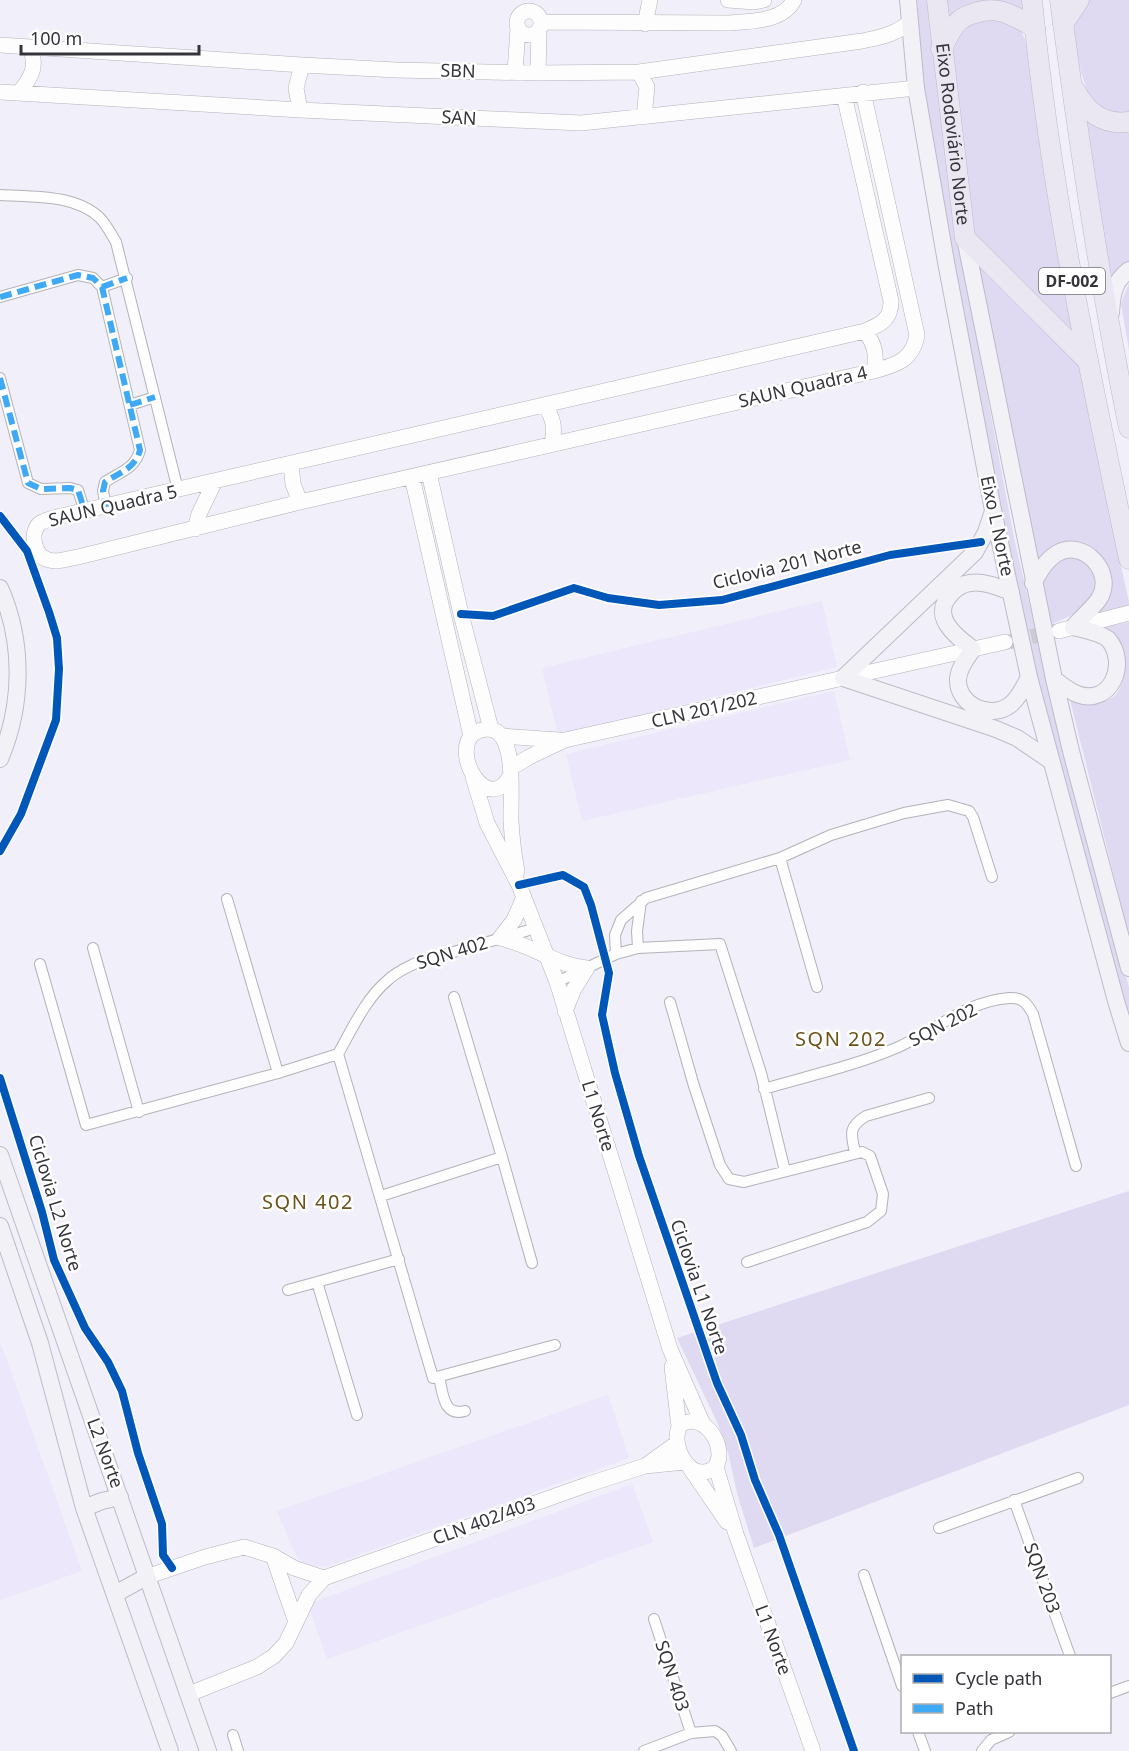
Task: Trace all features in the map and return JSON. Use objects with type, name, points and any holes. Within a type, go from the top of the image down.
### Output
[{"type":"highway","name":"Eixo Rodoviário Norte","points":[[937,0],[964,238],[1088,361]]},
{"type":"highway","name":"DF-002","points":[[1032,0],[1060,205],[1088,361],[1129,559]]},
{"type":"highway","name":"DF-002","points":[[1060,0],[1070,83],[1110,338],[1129,428]]},
{"type":"highway","points":[[1063,24],[1079,0]]},
{"type":"highway","points":[[941,49],[962,17],[986,9],[1000,10],[1035,28]]},
{"type":"highway","points":[[1070,83],[1090,112],[1102,118],[1129,122]]},
{"type":"main road","name":"Eixo L Norte","points":[[908,0],[916,88],[945,262],[993,510],[1029,677],[1129,1044]]},
{"type":"main road","name":"Eixo L Norte","points":[[964,238],[1054,679],[1129,968]]},
{"type":"main road","points":[[1110,338],[1112,296],[1116,282],[1129,270]]},
{"type":"main road","points":[[993,510],[986,532],[975,552],[843,678],[996,729],[1026,743],[1051,761]]},
{"type":"main road","points":[[1033,583],[1050,559],[1058,553],[1075,550],[1092,557],[1101,573],[1102,590],[1099,599],[1066,629]]},
{"type":"main road","points":[[1011,592],[972,582],[963,584],[947,597],[943,607],[945,622],[959,639],[973,649],[960,670],[959,687],[966,700],[979,709],[988,711],[1005,708],[1020,695],[1029,677]]},
{"type":"main road","points":[[0,588],[16,642],[19,678],[15,714],[0,759]]},
{"type":"main road","points":[[1054,679],[1078,695],[1089,696],[1100,694],[1111,688],[1118,682],[1122,673],[1120,655],[1109,640],[1095,632],[1066,629]]},
{"type":"main road","name":"L2 Norte","points":[[0,1155],[208,1751]]},
{"type":"main road","name":"L2 Norte","points":[[0,1226],[43,1354],[84,1508],[170,1751]]},
{"type":"main road","points":[[84,1508],[120,1497]]},
{"type":"main road","points":[[115,1594],[146,1577]]},
{"type":"street","points":[[645,24],[650,0]]},
{"type":"street","points":[[728,0],[754,2],[764,0]]},
{"type":"street","points":[[515,73],[518,19],[524,6],[539,17],[645,24],[729,23],[760,20],[780,14],[791,6],[794,0]]},
{"type":"street","points":[[518,28],[525,34],[535,33],[539,17]]},
{"type":"street","points":[[538,73],[539,17]]},
{"type":"street","name":"SBN","points":[[0,45],[302,65],[515,73],[639,72],[862,41],[887,36],[902,29],[910,22]]},
{"type":"street","points":[[19,93],[32,76],[34,57],[30,47]]},
{"type":"street","points":[[300,110],[296,88],[302,65]]},
{"type":"street","points":[[639,72],[647,87],[644,117]]},
{"type":"street","name":"SAN","points":[[0,92],[300,110],[581,123],[916,88]]},
{"type":"street","name":"SAUN Quadra 4","points":[[429,473],[874,371],[903,361],[912,353],[917,335],[863,92]]},
{"type":"street","points":[[552,444],[554,422],[545,405],[865,331],[883,324],[891,311],[891,301],[843,95]]},
{"type":"street","points":[[0,195],[52,198],[82,206],[100,219],[116,242],[127,278],[178,490]]},
{"type":"street","points":[[0,297],[78,275],[93,278],[102,287],[140,450],[134,463],[105,482],[103,490],[106,507]]},
{"type":"street","points":[[102,287],[127,278]]},
{"type":"street","points":[[865,331],[875,347],[877,356],[874,371]]},
{"type":"street","points":[[0,378],[28,483],[41,489],[78,490],[85,512]]},
{"type":"street","points":[[130,405],[155,397]]},
{"type":"street","name":"SAUN Quadra 5","points":[[429,473],[55,561],[47,560],[39,554],[34,540],[38,525],[57,517],[545,405]]},
{"type":"street","points":[[291,464],[293,484],[300,502]]},
{"type":"street","points":[[412,477],[471,736],[468,746],[469,765],[473,777],[483,786],[496,788],[504,785],[511,772],[510,757],[496,733],[461,614],[429,473]]},
{"type":"street","points":[[195,529],[199,514],[215,481]]},
{"type":"street","points":[[1066,629],[1129,613]]},
{"type":"street","name":"CLN 201/202","points":[[511,772],[529,757],[565,740],[1005,642]]},
{"type":"street","points":[[471,736],[478,731],[496,733]]},
{"type":"street","name":"CLN 201/202","points":[[496,733],[565,740]]},
{"type":"street","name":"L1 Norte","points":[[511,772],[512,845],[521,891]]},
{"type":"street","name":"L1 Norte","points":[[473,777],[487,823],[521,891],[557,982],[670,1349],[702,1422]]},
{"type":"street","points":[[616,954],[615,935],[621,920],[641,901],[657,894],[780,858],[831,835],[904,813],[948,805],[962,807],[969,811],[973,817],[992,877]]},
{"type":"street","points":[[780,858],[817,987]]},
{"type":"street","points":[[521,891],[513,920],[500,938],[524,945],[566,964],[587,968]]},
{"type":"street","points":[[227,899],[278,1073]]},
{"type":"street","points":[[638,948],[637,931],[641,901]]},
{"type":"street","name":"SQN 402","points":[[338,1054],[366,1006],[386,981],[399,972],[416,963],[536,928]]},
{"type":"street","points":[[557,982],[616,954],[638,948],[720,944],[764,1089],[784,1171]]},
{"type":"street","points":[[93,948],[139,1112]]},
{"type":"street","points":[[40,964],[86,1125],[278,1073],[338,1054],[433,1378],[555,1345]]},
{"type":"street","points":[[565,1011],[574,989],[587,968]]},
{"type":"street","points":[[454,997],[532,1263]]},
{"type":"street","name":"SQN 202","points":[[764,1089],[897,1048],[974,1007],[1010,998],[1021,999],[1028,1004],[1033,1014],[1076,1166]]},
{"type":"street","points":[[670,1002],[694,1086],[725,1174],[729,1179],[744,1182],[855,1152],[866,1152],[870,1156],[883,1194],[881,1211],[867,1222],[747,1262]]},
{"type":"street","points":[[855,1152],[852,1127],[856,1121],[929,1098]]},
{"type":"street","points":[[381,1196],[502,1157]]},
{"type":"street","points":[[288,1290],[399,1259]]},
{"type":"street","points":[[317,1282],[357,1415]]},
{"type":"street","name":"L1 Norte","points":[[670,1349],[679,1427]]},
{"type":"street","points":[[439,1377],[449,1410],[454,1413],[465,1412]]},
{"type":"street","points":[[702,1422],[711,1431],[718,1454],[716,1467],[710,1472],[701,1473],[688,1466],[677,1443],[679,1427],[683,1423],[702,1422]]},
{"type":"street","name":"CLN 402/403","points":[[645,1466],[677,1443]]},
{"type":"street","name":"CLN 402/403","points":[[324,1578],[645,1466],[688,1466]]},
{"type":"street","name":"L1 Norte","points":[[688,1466],[736,1534]]},
{"type":"street","name":"L1 Norte","points":[[716,1467],[736,1534],[812,1749]]},
{"type":"street","points":[[939,1528],[1078,1478]]},
{"type":"street","name":"SQN 203","points":[[1014,1500],[1070,1655]]},
{"type":"street","points":[[146,1577],[205,1557],[244,1548],[273,1556],[294,1568],[324,1578],[309,1595],[286,1643],[274,1656],[257,1667],[189,1695]]},
{"type":"street","points":[[273,1556],[296,1622]]},
{"type":"street","points":[[864,1575],[901,1680]]},
{"type":"street","name":"SQN 403","points":[[654,1619],[691,1733]]},
{"type":"street","points":[[1111,1693],[1129,1686]]},
{"type":"street","name":"SQN 403","points":[[644,1751],[691,1733],[715,1731],[722,1736],[731,1751]]},
{"type":"street","points":[[919,1733],[925,1751]]},
{"type":"street","points":[[982,1751],[991,1740],[1005,1733]]},
{"type":"street","points":[[233,1735],[238,1751]]},
{"type":"shaded area","points":[[917,0],[930,0],[958,227],[1014,538],[1064,751],[1103,900],[1129,987],[1129,1014],[1110,953],[1042,700],[1012,568],[966,339],[922,75]]},
{"type":"shaded area","points":[[943,0],[1023,0],[1024,10],[951,24]]},
{"type":"shaded area","points":[[1069,0],[1129,0],[1129,118],[1115,119],[1089,98],[1076,55]]},
{"type":"shaded area","points":[[1002,19],[1020,29],[1027,44],[1101,477],[1129,602],[1129,606],[1095,615],[1104,604],[1085,550],[1038,566],[984,306],[958,124],[953,53],[958,34],[972,21]]},
{"type":"shaded area","points":[[1084,114],[1104,128],[1129,133],[1129,266],[1111,287]]},
{"type":"shaded area","points":[[1129,283],[1129,350],[1121,304]]},
{"type":"shaded area","points":[[1071,556],[1095,566],[1096,594],[1075,614],[1052,624],[1044,592],[1045,576],[1059,562]]},
{"type":"shaded area","points":[[822,601],[837,667],[558,735],[542,668]]},
{"type":"shaded area","points":[[1129,622],[1129,936],[1069,696],[1102,701],[1116,694],[1121,687],[1125,669],[1123,651],[1118,642],[1095,629]]},
{"type":"shaded area","points":[[834,691],[850,760],[582,821],[566,754]]},
{"type":"shaded area","points":[[1129,1191],[1129,1405],[754,1548],[737,1493],[728,1452],[717,1422],[677,1338]]},
{"type":"shaded area","points":[[0,1341],[82,1571],[0,1600]]},
{"type":"shaded area","points":[[608,1395],[629,1458],[328,1566],[301,1567],[277,1511]]},
{"type":"shaded area","points":[[632,1484],[653,1542],[327,1659],[308,1604]]},
{"type":"tunnel","points":[[1009,642],[1056,631]]},
{"type":"marked path","points":[[0,297],[78,275],[93,278],[102,287],[140,450],[131,466],[105,482],[103,491],[106,507]]},
{"type":"marked path","points":[[102,287],[127,278]]},
{"type":"marked path","points":[[0,378],[28,483],[41,489],[78,490],[85,512]]},
{"type":"marked path","points":[[130,405],[155,397]]},
{"type":"cycle path","points":[[0,516],[27,551],[57,638],[59,669],[56,720],[21,814],[0,851]]},
{"type":"cycle path","name":"Ciclovia 201 Norte","points":[[461,614],[493,616],[574,588],[608,598],[659,605],[722,600],[890,555],[981,542]]},
{"type":"cycle path","name":"Ciclovia L1 Norte","points":[[519,885],[563,875],[584,887],[591,905],[609,973],[602,1015],[615,1073],[639,1156],[717,1383],[741,1435],[755,1480],[779,1535],[854,1751]]},
{"type":"cycle path","name":"Ciclovia L2 Norte","points":[[0,1078],[42,1212],[54,1260],[85,1328],[108,1362],[122,1391],[138,1453],[162,1524],[163,1555],[172,1568]]},
{"type":"district","name":"SQN 202","points":[[841,1039]]},
{"type":"district","name":"SQN 402","points":[[308,1202]]}]
